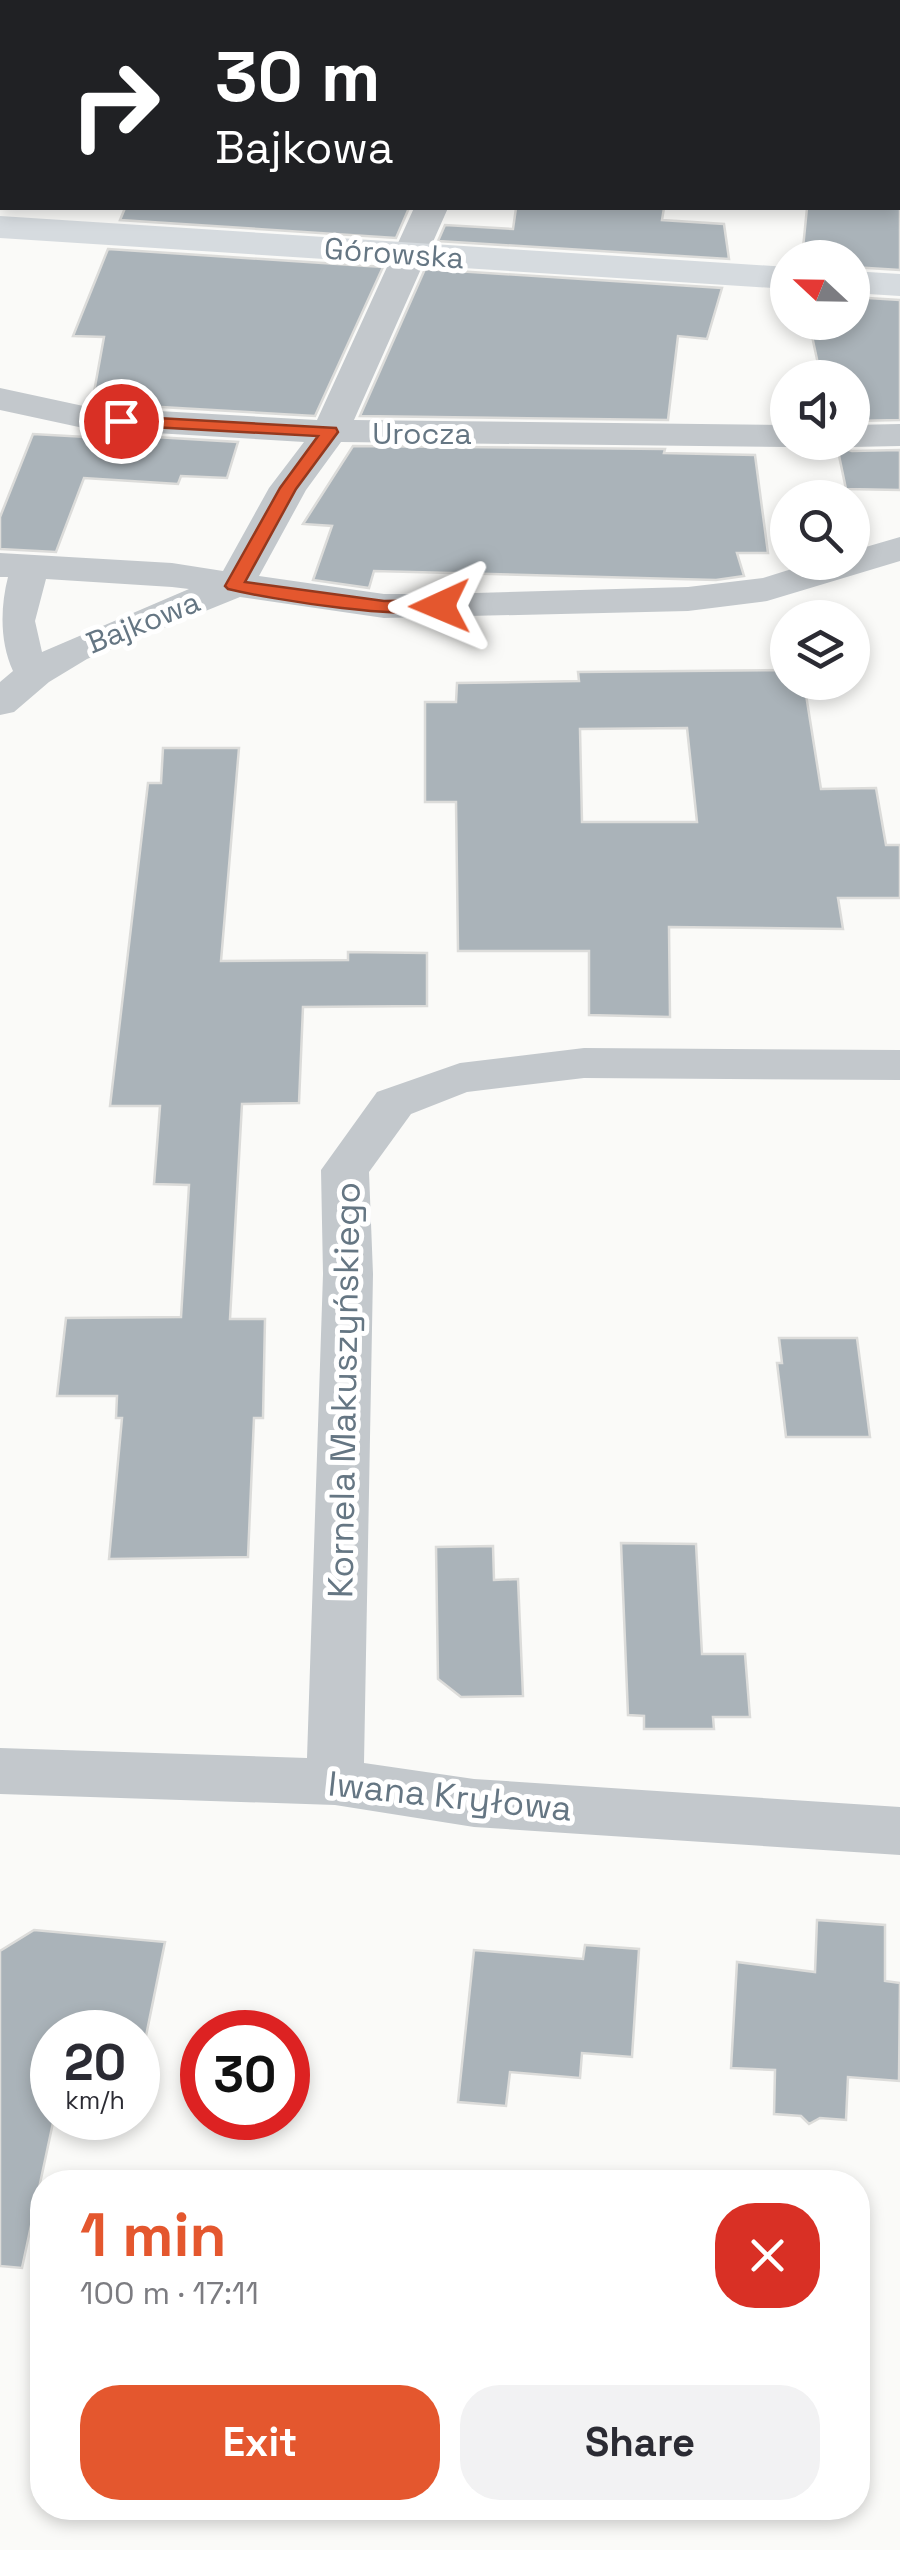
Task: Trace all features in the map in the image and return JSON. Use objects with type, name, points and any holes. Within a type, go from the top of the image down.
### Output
[{"type":"street","name":"Bajkowa","points":[[0,702],[34,673],[73,650],[234,586],[288,488],[330,432],[430,210]]},
{"type":"street","name":"Górowska","points":[[0,227],[770,277]]},
{"type":"street","points":[[870,283],[900,285]]},
{"type":"street","name":"Urocza","points":[[0,399],[105,420],[330,432],[770,436]]},
{"type":"street","points":[[870,436],[900,436]]},
{"type":"street","points":[[34,673],[18,649],[13,620],[16,566],[172,575],[384,606],[688,600],[767,588],[900,549]]},
{"type":"street","name":"Kornela Makuszyńskiego","points":[[335,1782],[348,1274],[345,1170],[394,1103],[460,1078],[584,1063],[900,1065]]},
{"type":"street","name":"Iwana Kryłowa","points":[[0,1771],[335,1782],[474,1804],[900,1831]]},
{"type":"building","points":[[124,210],[408,210],[396,238],[120,220]]},
{"type":"building","points":[[516,210],[664,210],[662,220],[724,224],[729,259],[438,241],[445,225],[513,229]]},
{"type":"building","points":[[807,210],[900,210],[900,270],[870,268],[870,240],[804,240]]},
{"type":"building","points":[[108,249],[383,267],[315,416],[92,403],[104,337],[73,336]]},
{"type":"building","points":[[425,269],[722,288],[707,339],[678,336],[668,420],[360,416]]},
{"type":"building","points":[[870,298],[900,300],[900,420],[870,421],[870,360],[817,360],[813,340],[870,340]]},
{"type":"building","points":[[87,433],[238,442],[227,478],[181,476],[178,484],[84,478],[56,552],[0,549],[0,517],[33,434],[86,437]]},
{"type":"building","points":[[353,446],[665,449],[664,453],[755,455],[768,553],[737,553],[744,576],[716,580],[374,571],[369,588],[313,580],[332,526],[303,524]]},
{"type":"building","points":[[900,450],[900,490],[870,489],[870,480],[844,480],[840,460],[870,460],[870,451]]},
{"type":"building","points":[[770,670],[770,700],[807,700],[821,789],[876,788],[886,845],[900,845],[900,898],[838,898],[843,929],[669,927],[670,1017],[589,1015],[589,951],[458,951],[456,802],[425,802],[425,702],[456,702],[457,683],[579,681],[578,672]],"holes":[[[687,728],[697,822],[582,822],[580,729]]]},
{"type":"building","points":[[163,748],[239,748],[221,961],[348,960],[348,952],[427,953],[427,1006],[303,1007],[299,1103],[242,1104],[230,1319],[265,1319],[263,1418],[254,1418],[248,1557],[109,1559],[122,1418],[116,1418],[117,1396],[57,1396],[66,1318],[181,1317],[189,1185],[154,1184],[160,1106],[110,1106],[148,783],[161,783]]},
{"type":"building","points":[[779,1338],[857,1338],[870,1437],[786,1437],[777,1363],[782,1363]]},
{"type":"building","points":[[621,1543],[696,1544],[702,1654],[745,1654],[750,1717],[713,1717],[714,1729],[644,1729],[644,1716],[628,1715]]},
{"type":"building","points":[[493,1546],[494,1580],[518,1579],[523,1696],[461,1697],[438,1679],[436,1547]]},
{"type":"building","points":[[817,1920],[885,1925],[885,1981],[900,1983],[899,2081],[848,2077],[846,2120],[820,2118],[809,2124],[801,2116],[774,2114],[775,2070],[731,2068],[737,1962],[815,1972]]},
{"type":"building","points":[[34,1930],[165,1942],[151,2010],[30,2010],[30,2140],[49,2140],[43,2170],[30,2170],[30,2230],[22,2268],[0,2266],[0,1951]]},
{"type":"building","points":[[585,1945],[639,1949],[632,2057],[582,2053],[580,2078],[510,2072],[506,2106],[458,2102],[474,1950],[583,1959]]},
{"type":"route","points":[[121,421],[330,432],[312,450],[288,488],[234,586],[384,606],[440,606]]}]
